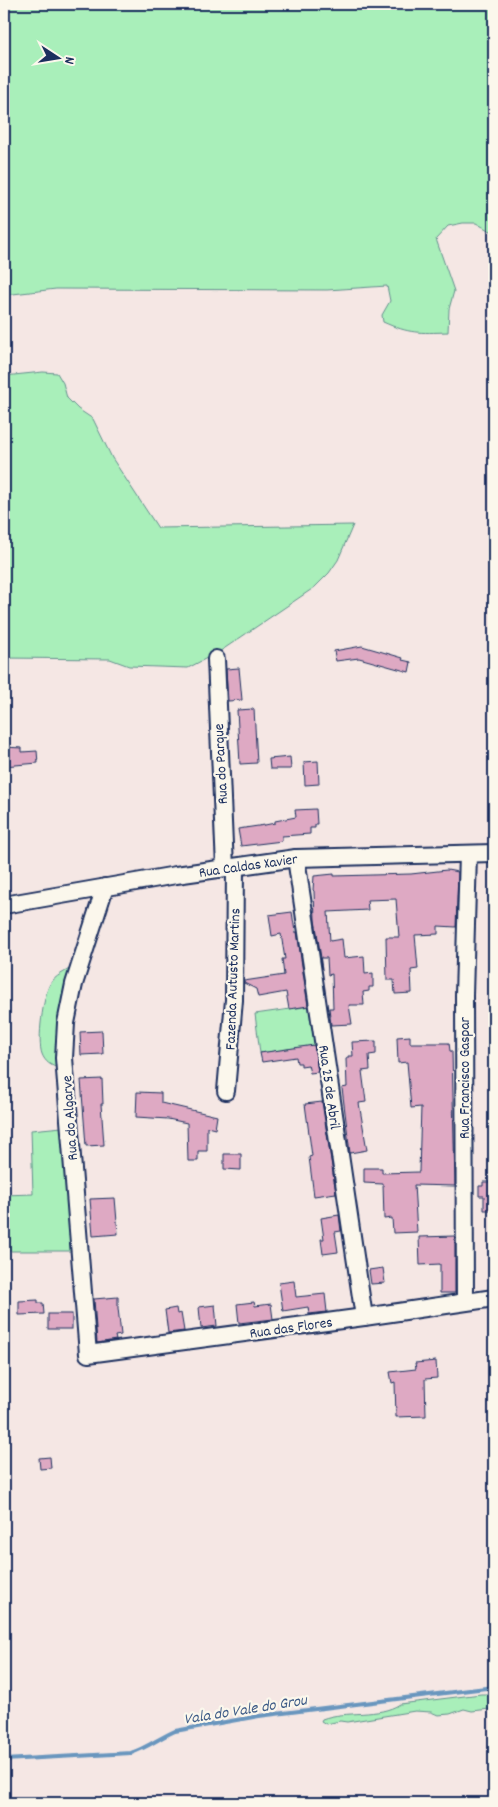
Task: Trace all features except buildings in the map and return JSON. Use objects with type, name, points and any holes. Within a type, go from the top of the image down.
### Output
[{"type":"street","name":"Rua do Parque","points":[[216,659],[230,868]]},
{"type":"street","name":"Rua Caldas Xavier","points":[[4,905],[105,887],[296,858],[494,853]]},
{"type":"street","name":"Rua Francisco Gaspar","points":[[465,1302],[464,995],[468,854]]},
{"type":"street","name":"Rua 25 de Abril","points":[[296,858],[364,1317]]},
{"type":"street","name":"Fazenda Autusto Martins","points":[[226,1091],[234,1000],[230,868]]},
{"type":"street","name":"Rua do Algarve","points":[[88,1354],[64,1058],[66,1023],[74,984],[105,887]]},
{"type":"street","name":"Rua das Flores","points":[[88,1354],[494,1298]]},
{"type":"green space","points":[[4,4],[494,4],[494,229],[490,231],[476,223],[463,223],[448,226],[436,239],[454,291],[449,309],[448,332],[415,332],[400,329],[383,322],[382,315],[390,301],[387,286],[327,290],[56,289],[4,295]]},
{"type":"green space","points":[[43,372],[57,373],[63,383],[67,398],[78,409],[93,419],[112,458],[158,528],[353,525],[338,560],[329,573],[315,587],[222,650],[188,668],[129,666],[110,659],[4,658],[4,376]]},
{"type":"green space","points":[[72,967],[59,1068],[49,1063],[42,1054],[40,1039],[42,1019],[45,998],[50,984],[57,976]]},
{"type":"green space","points":[[311,1006],[317,1045],[260,1053],[255,1014]]},
{"type":"green space","points":[[62,1127],[75,1251],[4,1251],[4,1195],[33,1194],[31,1130]]},
{"type":"green space","points":[[494,1694],[494,1707],[472,1711],[464,1709],[450,1714],[438,1715],[431,1712],[415,1711],[347,1722],[340,1721],[326,1724],[321,1721],[331,1716],[382,1711],[400,1704]]},
{"type":"waterway","name":"Vala do Vale do Grou","points":[[4,1760],[131,1753],[175,1731],[259,1716],[494,1687]]}]
